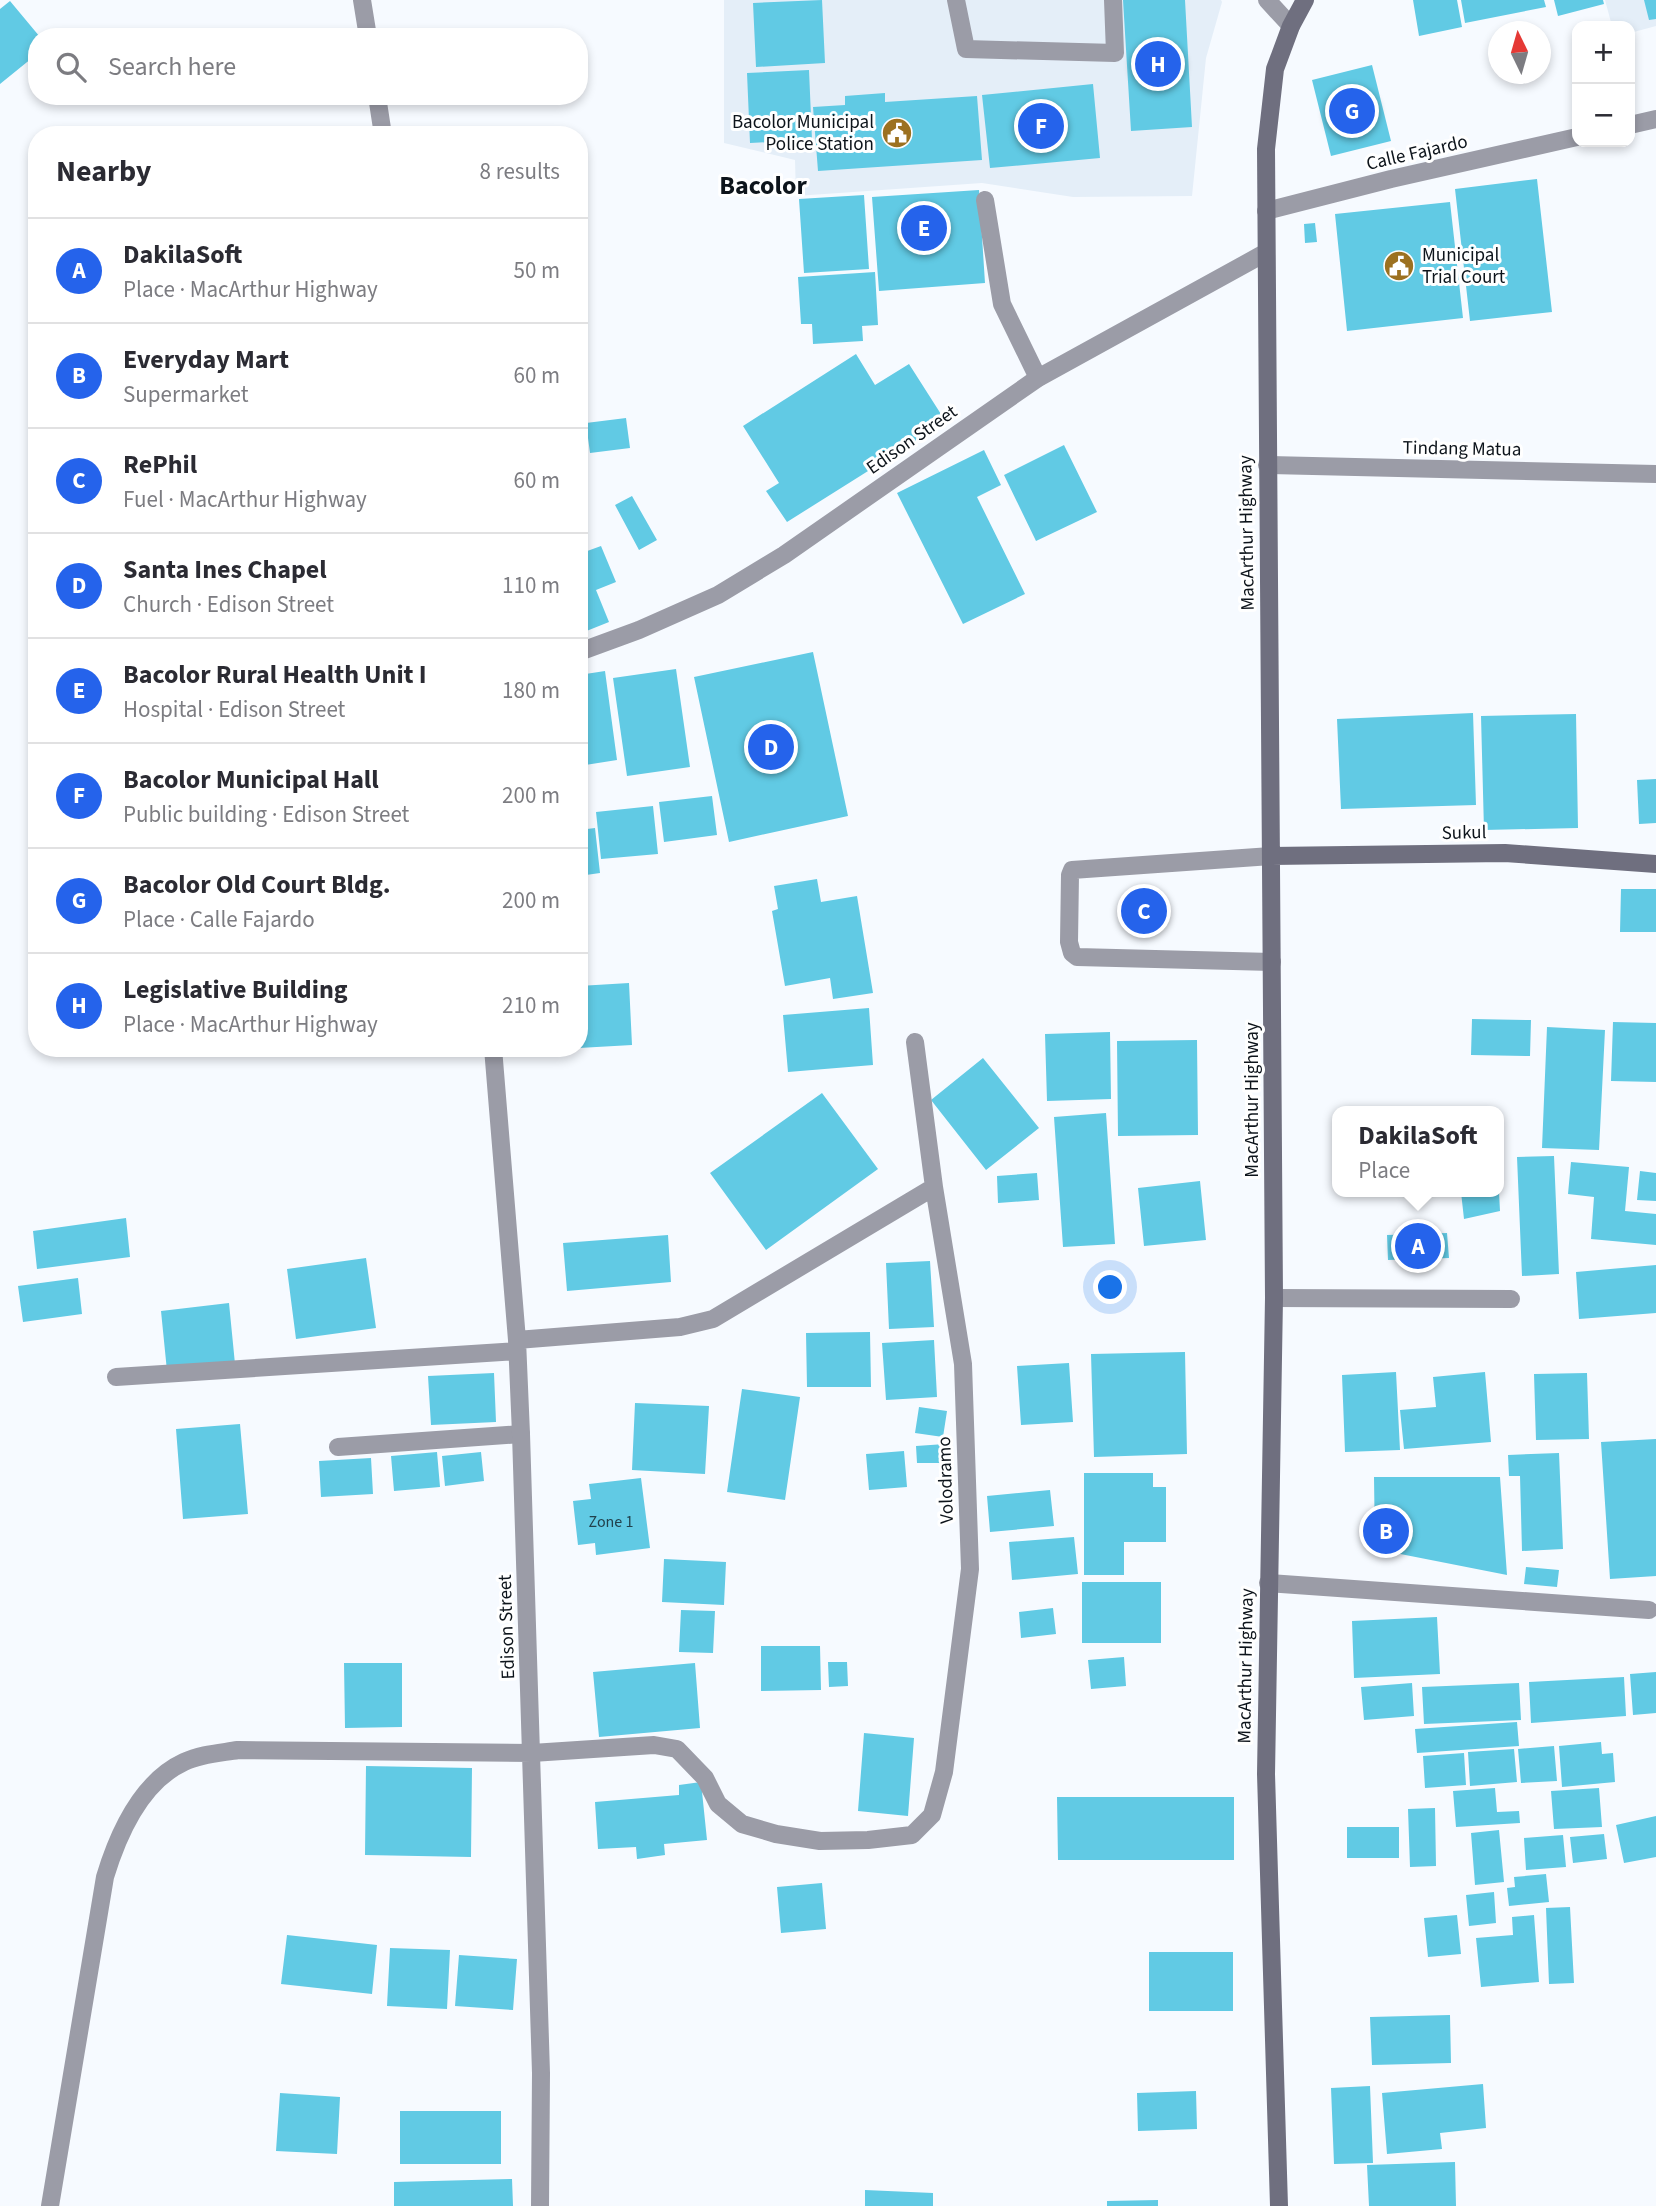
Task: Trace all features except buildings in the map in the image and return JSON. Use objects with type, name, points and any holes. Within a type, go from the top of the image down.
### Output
[{"type":"main road","name":"MacArthur Highway","points":[[1279,2206],[1266,1774],[1274,1298],[1266,149],[1269,103],[1275,69],[1291,26],[1305,0]]},
{"type":"main road","name":"Sukul","points":[[1271,856],[1505,853],[1656,864]]},
{"type":"street","points":[[362,0],[367,28]]},
{"type":"street","points":[[956,0],[966,49],[1115,53],[1113,0]]},
{"type":"street","points":[[1267,0],[1291,26]]},
{"type":"street","points":[[378,105],[382,126]]},
{"type":"street","points":[[1635,124],[1656,119]]},
{"type":"street","name":"Calle Fajardo","points":[[1266,211],[1391,179],[1572,138]]},
{"type":"street","points":[[985,200],[1002,304],[1038,378]]},
{"type":"street","name":"Edison Street","points":[[588,649],[639,630],[718,595],[784,555],[1038,378],[1265,254]]},
{"type":"street","name":"Tindang Matua","points":[[1267,466],[1656,474]]},
{"type":"street","points":[[1271,856],[1072,870],[1069,942],[1072,953],[1077,957],[1272,962]]},
{"type":"street","name":"Volodramo","points":[[532,1753],[654,1745],[677,1749],[705,1778],[718,1804],[742,1824],[776,1834],[820,1840],[868,1840],[912,1835],[932,1815],[944,1772],[970,1570],[963,1364],[934,1187],[915,1042]]},
{"type":"street","name":"Edison Street","points":[[494,1057],[517,1346],[521,1434],[541,2073],[540,2206]]},
{"type":"street","points":[[116,1377],[517,1346],[680,1327],[713,1319],[934,1187]]},
{"type":"street","points":[[1274,1298],[1511,1299]]},
{"type":"street","points":[[338,1447],[521,1434]]},
{"type":"street","points":[[1268,1583],[1649,1610]]},
{"type":"street","points":[[50,2206],[105,1877],[124,1829],[146,1793],[184,1762],[210,1754],[238,1750],[532,1753]]},
{"type":"shaded area","points":[[724,0],[1221,0],[1206,58],[1192,196],[1073,197],[982,183],[796,196],[795,160],[724,143]]},
{"type":"shaded area","points":[[1605,0],[1656,0],[1656,26],[1635,32],[1635,21],[1611,21]]},
{"type":"place","name":"Legislative Building","points":[[1158,64]]},
{"type":"place","name":"Bacolor Old Court Bldg.","points":[[1352,111]]},
{"type":"place","name":"Bacolor Municipal Hall","points":[[1041,126]]},
{"type":"place","name":"Bacolor Municipal Police Station","points":[[897,133]]},
{"type":"place","name":"Bacolor Rural Health Unit I","points":[[924,228]]},
{"type":"place","name":"Municipal Trial Court","points":[[1399,266]]},
{"type":"place","name":"Santa Ines Chapel","points":[[771,747]]},
{"type":"place","name":"RePhil","points":[[1144,911]]},
{"type":"place","name":"DakilaSoft","points":[[1418,1246]]},
{"type":"place","name":"Everyday Mart","points":[[1386,1531]]},
{"type":"district","name":"Bacolor","points":[[763,185]]}]
